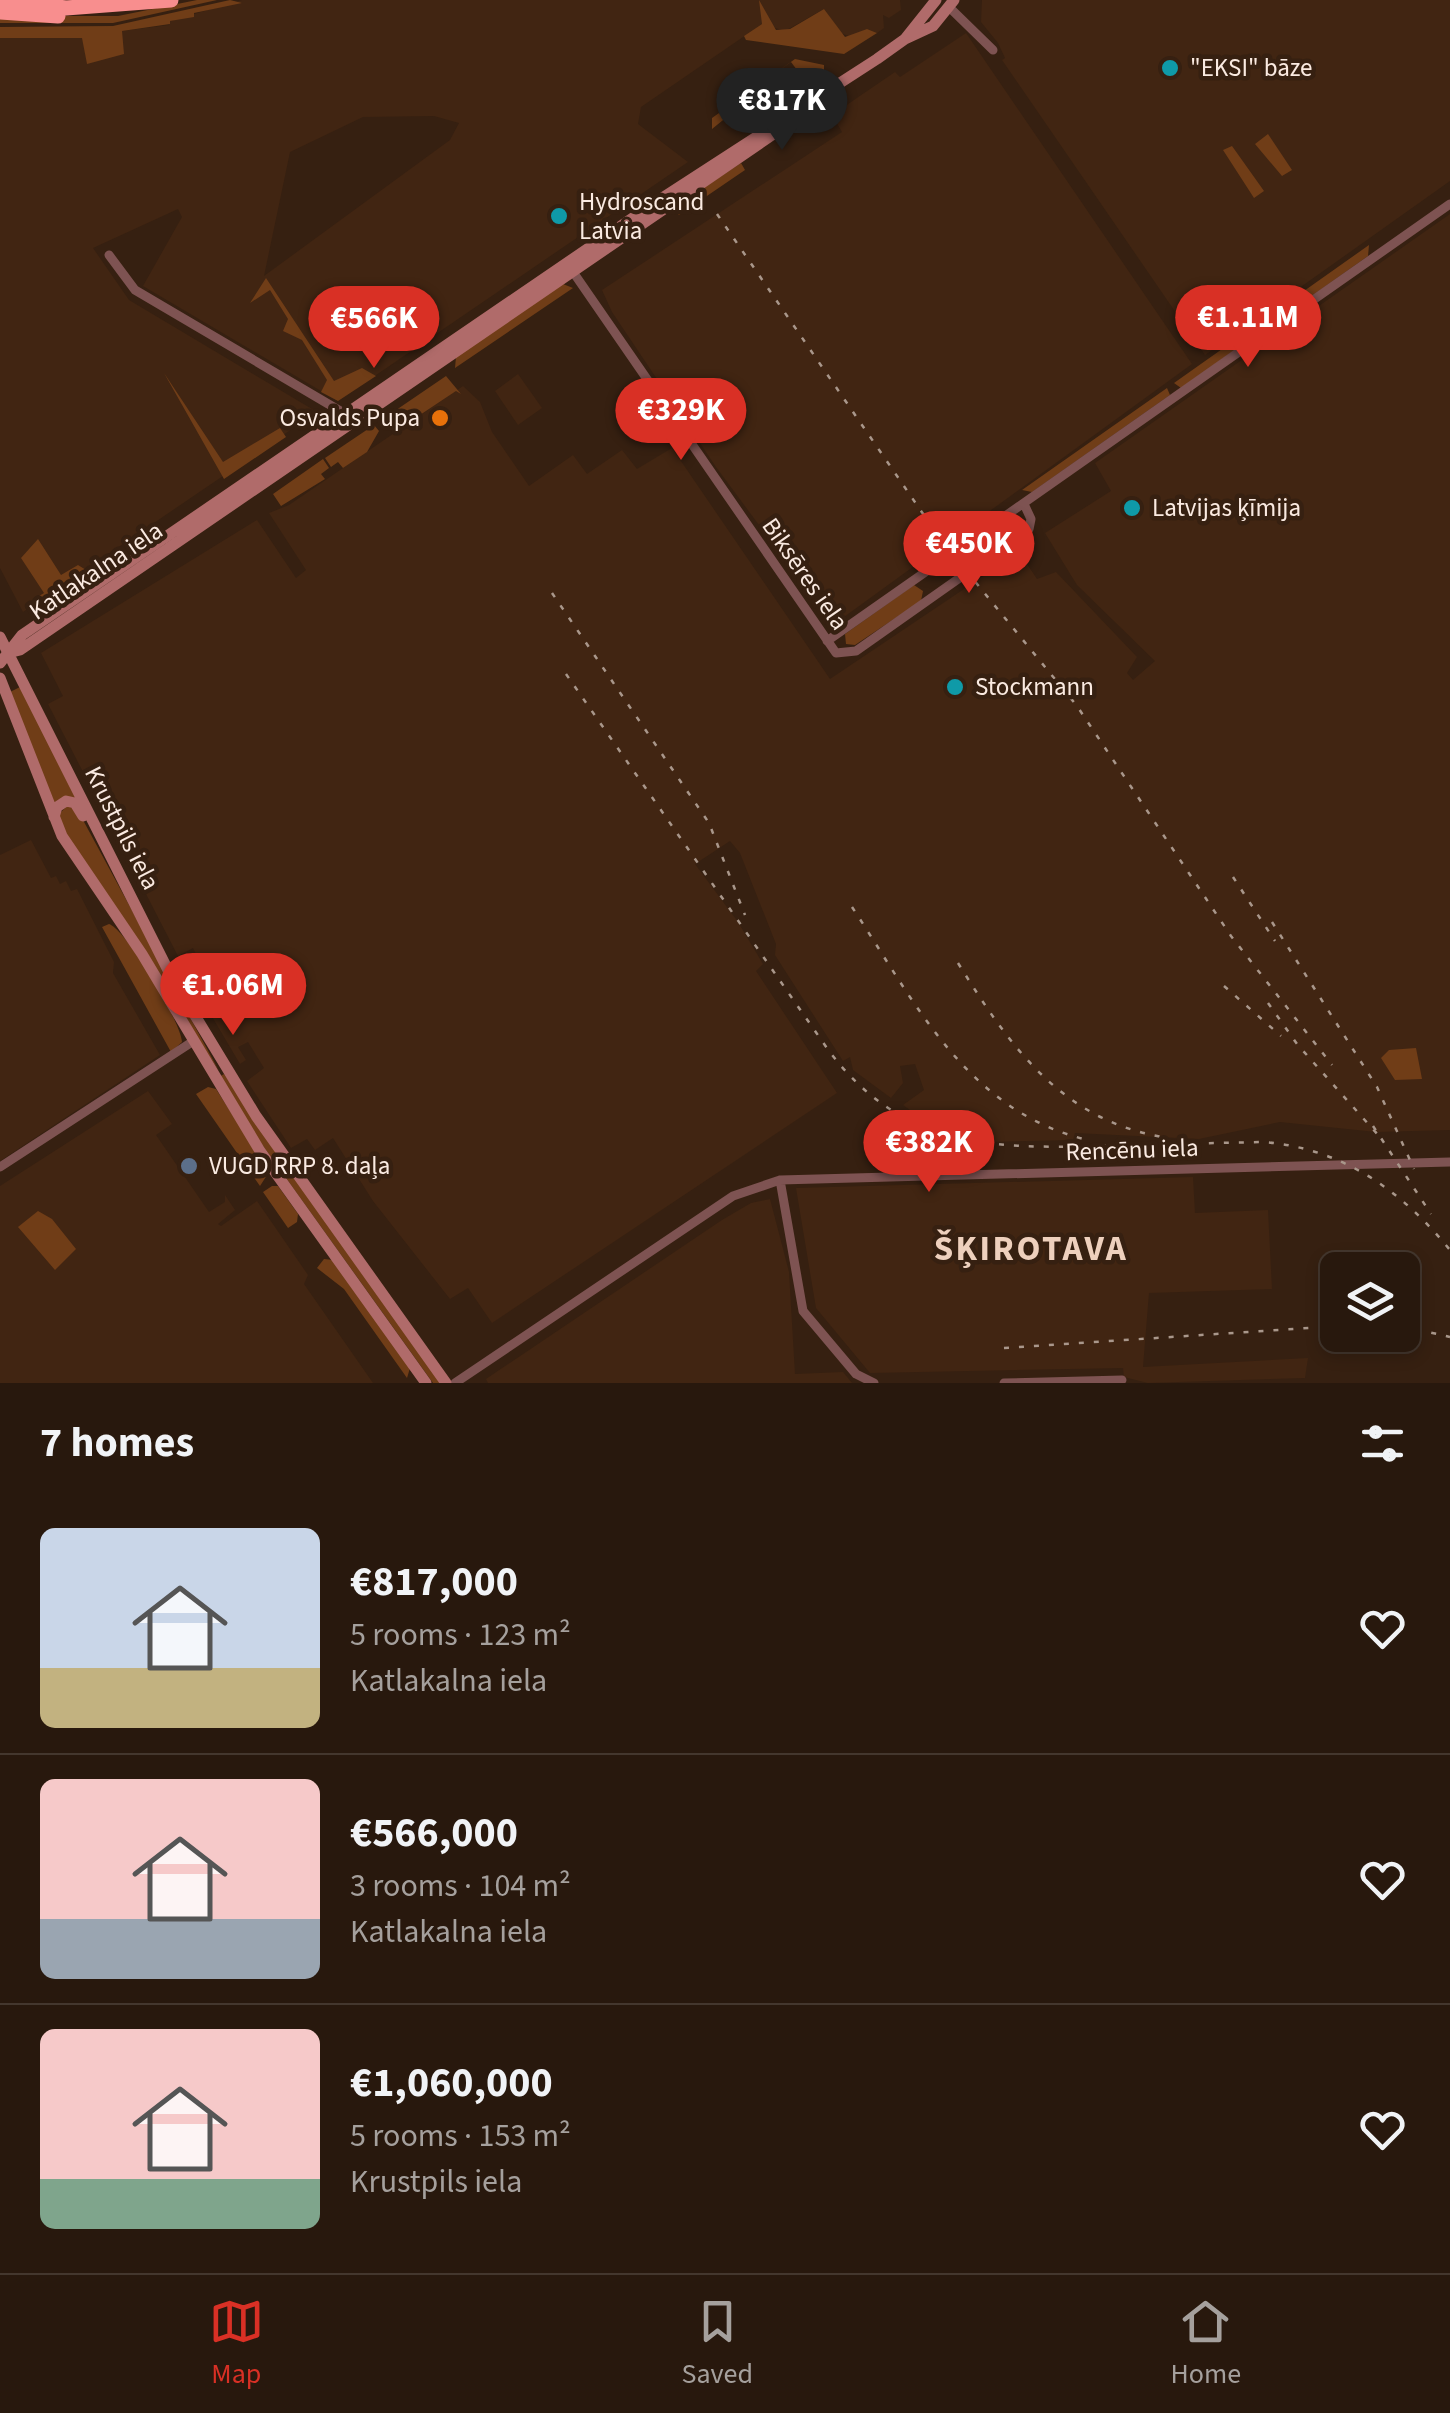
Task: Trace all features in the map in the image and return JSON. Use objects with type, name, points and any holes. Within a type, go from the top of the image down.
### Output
[{"type":"highway","points":[[4,0],[66,8],[126,6]]},
{"type":"highway","points":[[0,12],[79,15],[170,0]]},
{"type":"main road","name":"Katlakalna iela","points":[[293,458],[347,415],[794,120],[799,112],[905,39],[936,0]]},
{"type":"main road","name":"Katlakalna iela","points":[[905,39],[920,36],[953,4]]},
{"type":"main road","name":"Katlakalna iela","points":[[4,658],[570,268]]},
{"type":"main road","name":"Krustpils iela","points":[[0,637],[4,658],[171,976],[256,1116],[446,1383]]},
{"type":"main road","name":"Krustpils iela","points":[[0,678],[54,819],[142,954],[260,1150],[426,1383]]},
{"type":"main road","points":[[54,819],[59,804],[74,803],[116,866]]},
{"type":"street","points":[[953,4],[993,50]]},
{"type":"street","points":[[827,641],[1450,204]]},
{"type":"street","points":[[110,254],[135,290],[347,415]]},
{"type":"street","name":"Biksēres iela","points":[[570,268],[836,652],[856,651],[936,596]]},
{"type":"street","points":[[920,576],[936,596],[1032,525],[1024,504]]},
{"type":"street","points":[[983,532],[998,552]]},
{"type":"street","points":[[0,1167],[192,1042]]},
{"type":"street","name":"Rencēnu iela","points":[[455,1383],[733,1196],[780,1180],[1450,1162]]},
{"type":"street","points":[[780,1180],[803,1311],[856,1374],[874,1383]]},
{"type":"street","points":[[1004,1383],[1122,1380]]},
{"type":"shaded area","points":[[197,0],[217,0],[113,23],[0,23],[0,16],[118,16]]},
{"type":"shaded area","points":[[230,0],[242,3],[194,13],[194,17],[170,24],[122,31],[124,54],[87,64],[82,38],[0,38],[0,27],[113,26]]},
{"type":"shaded area","points":[[242,0],[900,0],[901,10],[889,18],[883,15],[884,28],[877,33],[867,29],[853,38],[841,33],[824,9],[785,31],[772,27],[762,10],[762,24],[641,107],[638,124],[688,162],[338,401],[143,286],[182,217],[178,209],[93,248],[129,300],[317,412],[23,612],[0,568],[0,38],[83,38],[87,63],[121,31],[169,25],[170,21]],"holes":[[[434,116],[459,123],[450,140],[264,276],[290,152],[363,117]]]},
{"type":"shaded area","points":[[759,0],[776,30],[790,29],[824,9],[845,37],[867,29],[877,33],[844,54],[746,40],[744,36],[762,24]]},
{"type":"shaded area","points":[[982,0],[1450,0],[1450,181],[1205,355],[1002,60],[1005,58],[998,43],[981,22]]},
{"type":"shaded area","points":[[966,33],[1192,364],[833,625],[716,467],[612,312],[602,290],[842,132],[832,115],[895,72],[900,77]]},
{"type":"shaded area","points":[[795,59],[824,65],[824,70],[794,90],[792,87],[803,78],[791,62],[729,106],[733,112],[712,129],[712,118]]},
{"type":"shaded area","points":[[1268,134],[1292,170],[1282,176],[1255,144]]},
{"type":"shaded area","points":[[1232,146],[1264,191],[1254,198],[1223,150]]},
{"type":"shaded area","points":[[741,163],[745,170],[679,215],[676,212],[679,204]]},
{"type":"shaded area","points":[[1450,214],[1450,1130],[1376,1132],[1280,1122],[1199,1139],[1075,1133],[1073,1140],[985,1142],[924,1120],[903,1105],[924,1090],[915,1064],[900,1066],[903,1083],[891,1098],[853,1070],[850,1057],[843,1061],[775,955],[776,944],[740,853],[730,841],[695,864],[738,922],[763,964],[756,971],[837,1093],[492,1323],[468,1288],[450,1299],[373,1201],[333,1138],[315,1150],[307,1139],[291,1148],[247,1081],[264,1068],[248,1042],[238,1047],[246,1060],[240,1064],[188,976],[203,968],[193,948],[178,956],[48,704],[63,696],[41,653],[257,520],[296,578],[306,570],[269,513],[289,505],[463,386],[480,402],[492,432],[529,486],[573,455],[587,474],[622,450],[637,469],[672,448],[830,679],[1019,552],[1037,579],[1056,572],[1137,657],[1127,673],[1133,680],[1155,661],[1077,585],[1045,533],[1111,491],[1095,463]]},
{"type":"shaded area","points":[[1369,245],[1368,256],[1181,388],[1174,383]]},
{"type":"shaded area","points":[[266,278],[334,381],[362,368],[376,376],[338,401],[321,392],[327,380],[302,340],[283,331],[288,319],[270,290],[250,303]]},
{"type":"shaded area","points":[[563,284],[573,288],[455,368],[456,357]]},
{"type":"shaded area","points":[[164,373],[223,462],[280,428],[286,437],[224,479]]},
{"type":"shaded area","points":[[518,374],[542,408],[518,425],[495,391]]},
{"type":"shaded area","points":[[446,376],[461,394],[456,391],[408,423],[384,428],[380,421]]},
{"type":"shaded area","points":[[1167,388],[1170,395],[1032,492],[1022,490]]},
{"type":"shaded area","points":[[374,425],[379,431],[367,452],[343,468],[338,462],[331,467],[325,458]]},
{"type":"shaded area","points":[[323,459],[329,468],[321,474],[325,479],[281,506],[273,494]]},
{"type":"shaded area","points":[[38,539],[61,575],[78,565],[94,575],[46,606],[39,596],[44,593],[21,558]]},
{"type":"shaded area","points":[[914,585],[923,591],[921,601],[855,645],[846,644],[845,634]]},
{"type":"shaded area","points":[[20,687],[77,799],[63,797],[53,804],[10,692]]},
{"type":"shaded area","points":[[67,806],[77,809],[219,1071],[66,836],[58,815]]},
{"type":"shaded area","points":[[31,840],[51,878],[56,876],[60,884],[66,881],[71,891],[77,889],[114,962],[113,973],[160,1055],[0,1161],[0,855]]},
{"type":"shaded area","points":[[109,924],[140,959],[173,1016],[182,1042],[171,1052],[102,927]]},
{"type":"shaded area","points":[[1416,1048],[1422,1079],[1395,1080],[1381,1058],[1389,1050]]},
{"type":"shaded area","points":[[224,1074],[441,1383],[433,1383],[251,1129],[219,1077]]},
{"type":"shaded area","points":[[208,1087],[216,1089],[269,1172],[260,1186],[196,1094]]},
{"type":"shaded area","points":[[148,1091],[172,1124],[156,1135],[209,1212],[225,1202],[225,1195],[235,1210],[218,1224],[221,1226],[257,1201],[308,1275],[304,1284],[373,1383],[0,1383],[0,1186]]},
{"type":"shaded area","points":[[1193,1177],[1195,1213],[1268,1210],[1272,1289],[1149,1293],[1143,1367],[1308,1358],[1305,1378],[1148,1383],[1124,1377],[1123,1368],[870,1373],[816,1308],[796,1188]]},
{"type":"shaded area","points":[[278,1186],[298,1214],[297,1222],[288,1228],[263,1192]]},
{"type":"shaded area","points":[[770,1199],[789,1272],[795,1374],[843,1372],[852,1383],[488,1383],[486,1379],[722,1220],[751,1203]]},
{"type":"shaded area","points":[[38,1211],[52,1219],[76,1249],[55,1270],[18,1227]]},
{"type":"shaded area","points":[[324,1259],[333,1260],[410,1368],[407,1378],[344,1289],[317,1268]]},
{"type":"railway","points":[[717,214],[941,540],[1077,706],[1231,936],[1332,1065]]},
{"type":"railway","points":[[552,593],[709,823],[745,915]]},
{"type":"railway","points":[[566,674],[829,1051],[886,1106],[916,1124],[949,1135],[1018,1146],[1263,1142],[1292,1146],[1319,1153],[1368,1176],[1411,1209],[1450,1250]]},
{"type":"railway","points":[[1233,877],[1275,941]]},
{"type":"railway","points":[[852,907],[922,1015],[977,1079],[1009,1105],[1046,1126],[1088,1140]]},
{"type":"railway","points":[[1272,922],[1377,1087],[1414,1169]]},
{"type":"railway","points":[[958,963],[997,1022],[1041,1074],[1095,1114],[1127,1128],[1163,1137]]},
{"type":"railway","points":[[1224,986],[1281,1036]]},
{"type":"railway","points":[[1268,1003],[1297,1044],[1379,1136]]},
{"type":"railway","points":[[1373,1126],[1431,1214]]},
{"type":"railway","points":[[1004,1348],[1320,1327]]},
{"type":"railway","points":[[1420,1330],[1450,1337]]},
{"type":"place","name":"\"EKSI\" bāze","points":[[1170,68]]},
{"type":"place","name":"Hydroscand Latvia","points":[[559,216]]},
{"type":"place","name":"Osvalds Pupa","points":[[440,418]]},
{"type":"place","name":"Latvijas ķīmija","points":[[1132,508]]},
{"type":"place","name":"Stockmann","points":[[955,687]]},
{"type":"place","name":"VUGD RRP 8. daļa","points":[[189,1166]]},
{"type":"district","name":"ŠĶIROTAVA","points":[[1031,1249]]}]
